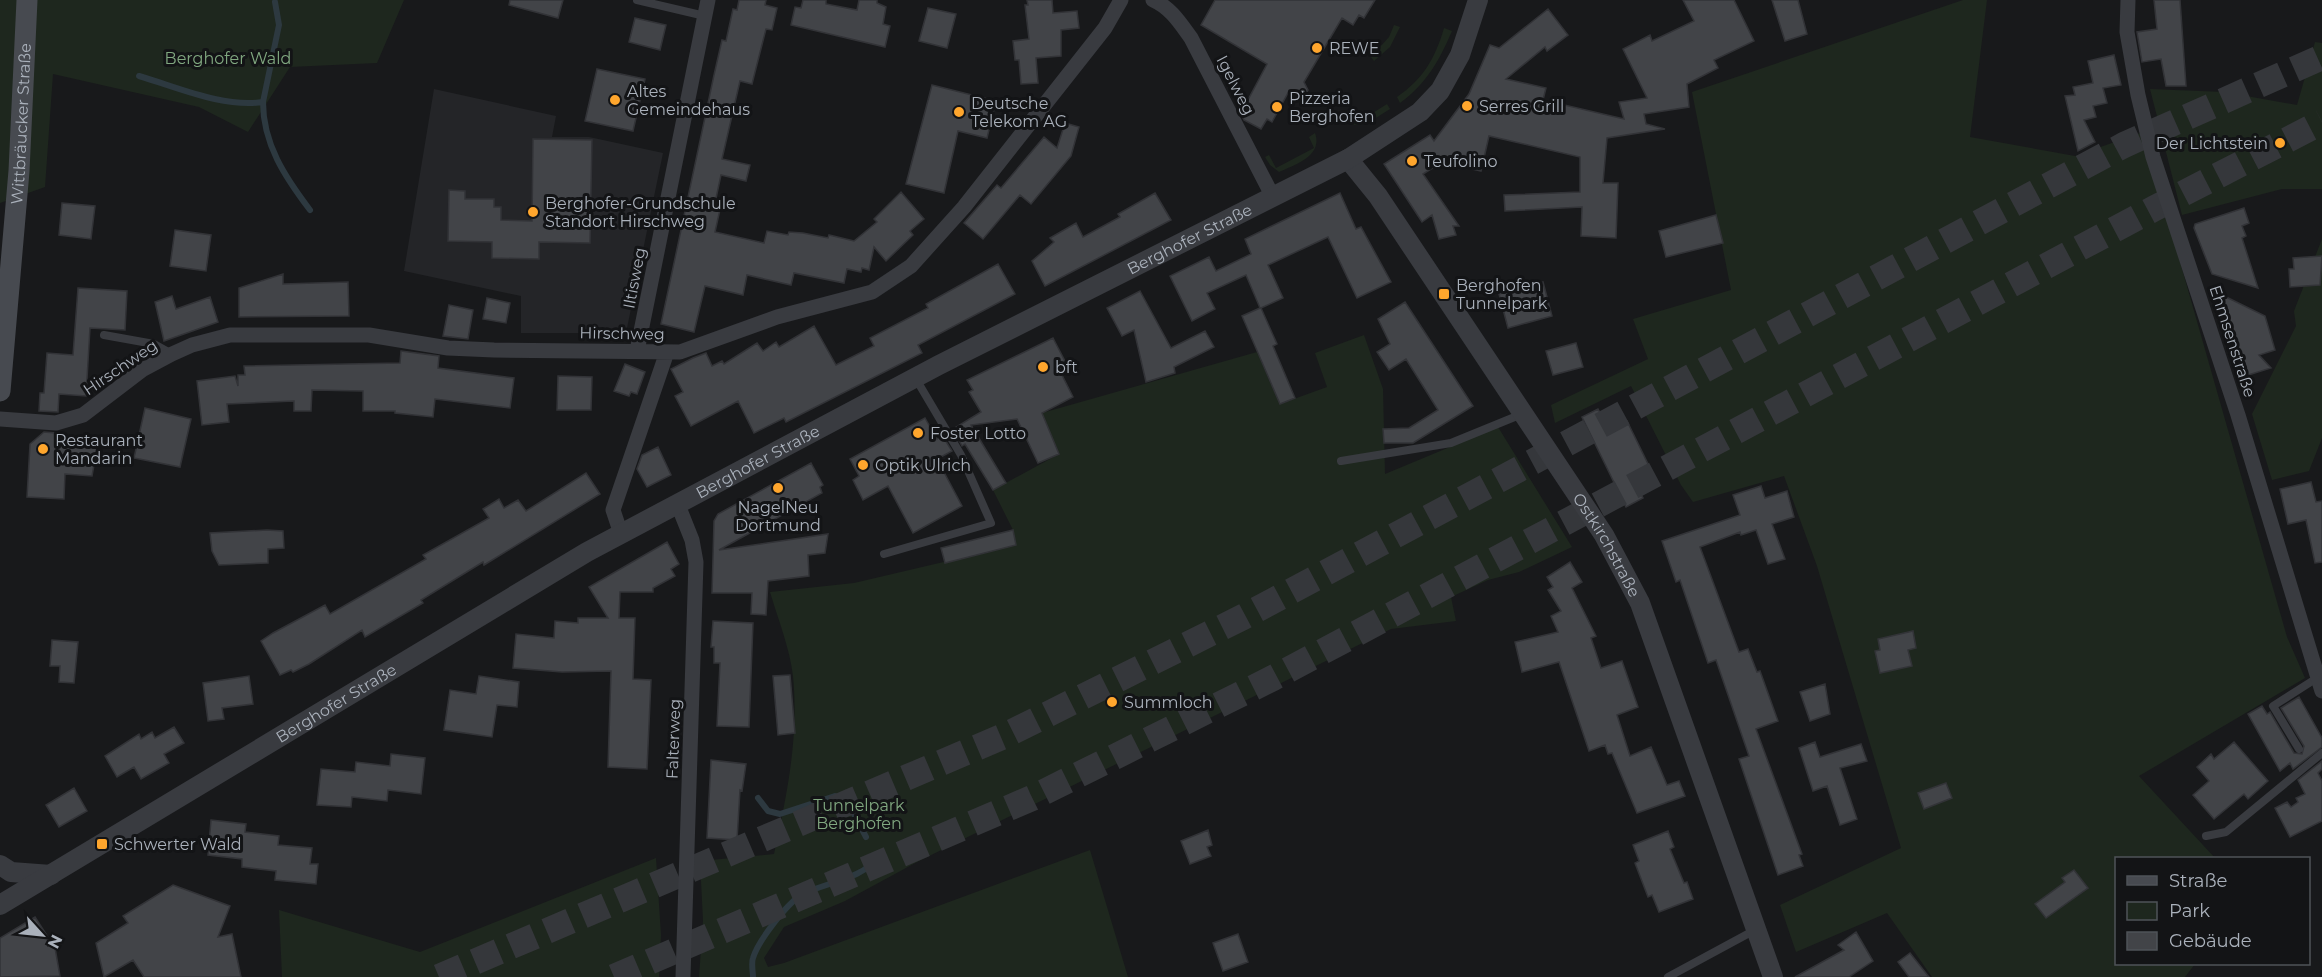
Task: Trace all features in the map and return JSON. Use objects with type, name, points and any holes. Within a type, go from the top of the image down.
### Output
[{"type":"main road","name":"Wittbräucker Straße","points":[[0,391],[21,137],[27,0]]},
{"type":"street","name":"Iltisweg","points":[[637,351],[708,0]]},
{"type":"street","name":"Hirschweg","points":[[0,419],[56,423],[83,415],[142,370],[172,354],[230,335],[369,334],[448,348],[667,352],[680,351],[777,317],[872,292],[911,266],[964,207],[1105,28],[1121,0]]},
{"type":"street","name":"Igelweg","points":[[1153,0],[1163,4],[1177,18],[1191,38],[1273,197]]},
{"type":"street","name":"Berghofer Straße","points":[[0,905],[502,601],[621,534],[915,377],[1348,159],[1420,112],[1440,91],[1460,56],[1478,0]]},
{"type":"street","name":"Ehmsenstraße","points":[[2128,0],[2127,32],[2138,95],[2153,157],[2238,415],[2320,684]]},
{"type":"street","name":"Ostkirchstraße","points":[[1348,159],[1378,196],[1604,535],[1640,603],[1773,977]]},
{"type":"street","points":[[621,534],[614,510],[667,352]]},
{"type":"street","name":"Falterweg","points":[[678,505],[692,540],[696,562],[683,977]]},
{"type":"street","points":[[0,865],[11,872],[51,875]]},
{"type":"lane","points":[[637,0],[705,16]]},
{"type":"lane","points":[[104,335],[154,344],[172,354]]},
{"type":"lane","points":[[884,554],[991,523],[961,455],[915,377]]},
{"type":"lane","points":[[1341,461],[1451,443],[1523,413]]},
{"type":"lane","points":[[2299,749],[2273,706],[2320,684]]},
{"type":"lane","points":[[2206,836],[2226,832],[2322,753]]},
{"type":"lane","points":[[1668,977],[1756,929]]},
{"type":"shaded area","name":"Berghofer-Grundschule Standort Hirschweg","points":[[434,89],[556,116],[552,137],[589,137],[663,153],[626,333],[521,333],[521,296],[404,271]]},
{"type":"green space","name":"Berghofer Wald","points":[[0,0],[404,0],[377,63],[290,67],[248,132],[199,107],[53,74],[45,187],[0,203]]},
{"type":"green space","points":[[1963,0],[1987,0],[1970,137],[2075,156],[2143,132],[2287,637],[2305,678],[2139,776],[2214,857],[2115,857],[2115,965],[2194,965],[2185,977],[1932,977],[1887,913],[1796,952],[1780,905],[1901,848],[1817,566],[1784,476],[1693,502],[1681,485],[1631,386],[1555,423],[1551,405],[1648,359],[1633,319],[1731,290],[1692,92]]},
{"type":"green space","points":[[1394,25],[1400,27],[1390,47],[1374,61],[1371,57],[1389,37]]},
{"type":"green space","points":[[1444,28],[1452,31],[1437,62],[1418,88],[1400,103],[1397,97],[1414,83],[1427,67],[1437,49]]},
{"type":"green space","points":[[2315,42],[2322,43],[2322,189],[2282,189],[2182,215],[2150,89],[2224,92],[2297,105]]},
{"type":"green space","points":[[1387,104],[1390,109],[1360,125],[1347,123],[1341,118],[1350,113],[1357,123]]},
{"type":"green space","points":[[1315,133],[1315,148],[1312,153],[1293,166],[1279,172],[1270,165],[1265,157],[1269,155],[1276,168],[1314,148],[1309,137]]},
{"type":"green space","points":[[2322,239],[2322,438],[2309,471],[2272,480],[2252,414],[2296,326],[2294,311]]},
{"type":"green space","name":"Tunnelpark Berghofen","points":[[1364,335],[1383,389],[1385,474],[1498,427],[1572,547],[1519,572],[1488,580],[1451,597],[1456,621],[1391,629],[917,862],[845,901],[784,927],[764,958],[768,967],[784,963],[1090,850],[1128,977],[699,977],[703,921],[700,861],[774,854],[783,810],[793,744],[793,676],[770,592],[854,583],[1016,545],[1013,530],[993,490],[1059,454],[1042,413],[1257,352],[1280,404],[1327,387],[1315,353]]},
{"type":"green space","points":[[656,858],[661,935],[659,977],[282,977],[279,910],[420,952]]},
{"type":"building","points":[[510,0],[563,0],[558,18],[509,5]]},
{"type":"building","points":[[739,0],[766,0],[765,5],[777,8],[772,30],[766,29],[752,84],[740,81],[722,159],[750,165],[746,181],[721,175],[715,203],[721,205],[715,232],[764,243],[767,231],[788,235],[789,232],[803,233],[828,238],[829,235],[854,241],[877,222],[874,219],[901,192],[924,219],[910,231],[913,235],[886,261],[874,247],[869,270],[862,268],[861,272],[847,269],[844,283],[794,273],[791,285],[747,275],[743,295],[705,286],[694,332],[661,324],[722,40],[726,41],[733,9],[737,10]]},
{"type":"building","points":[[803,0],[826,0],[826,4],[857,10],[859,0],[877,0],[877,3],[886,7],[883,24],[890,26],[885,47],[791,25],[795,7],[801,8]]},
{"type":"building","points":[[1027,0],[1052,0],[1053,13],[1077,11],[1079,28],[1061,30],[1061,56],[1036,58],[1038,83],[1021,84],[1019,60],[1015,60],[1013,41],[1029,39],[1025,5],[1028,5]]},
{"type":"building","points":[[1215,0],[1375,0],[1364,18],[1359,15],[1353,25],[1342,18],[1304,82],[1308,90],[1303,101],[1288,93],[1272,122],[1267,119],[1261,129],[1244,120],[1241,113],[1267,64],[1201,25]]},
{"type":"building","points":[[1683,0],[1734,0],[1754,41],[1714,60],[1718,68],[1687,84],[1689,107],[1644,114],[1646,124],[1665,129],[1607,138],[1603,183],[1618,183],[1616,238],[1581,236],[1582,207],[1505,211],[1504,195],[1580,192],[1580,157],[1489,136],[1481,171],[1442,162],[1423,174],[1459,226],[1453,226],[1456,235],[1439,239],[1432,215],[1422,222],[1384,164],[1430,135],[1434,141],[1469,94],[1490,45],[1499,48],[1548,9],[1568,35],[1547,51],[1545,47],[1506,79],[1546,88],[1543,100],[1624,119],[1619,102],[1647,98],[1623,49],[1650,35],[1652,41],[1694,21]]},
{"type":"building","points":[[1772,0],[1798,0],[1807,34],[1785,41]]},
{"type":"building","points":[[2154,0],[2180,0],[2186,86],[2166,86],[2161,59],[2142,62],[2137,32],[2157,29]]},
{"type":"building","points":[[928,8],[956,14],[947,48],[919,41]]},
{"type":"building","points":[[635,18],[666,25],[660,50],[629,42]]},
{"type":"building","points":[[2114,55],[2121,85],[2103,88],[2107,103],[2093,106],[2096,117],[2084,120],[2095,142],[2078,151],[2065,96],[2075,95],[2073,87],[2093,83],[2088,61]]},
{"type":"building","name":"Altes Gemeindehaus","points":[[597,69],[645,79],[633,131],[585,121]]},
{"type":"building","points":[[932,85],[996,101],[987,138],[958,131],[944,193],[906,184]]},
{"type":"building","points":[[1065,123],[1079,127],[1071,156],[1031,204],[1020,195],[983,239],[964,223],[997,185],[1001,188],[1044,137],[1057,148]]},
{"type":"building","points":[[533,139],[592,140],[590,243],[539,242],[539,259],[492,258],[492,242],[448,241],[449,190],[465,191],[465,199],[494,199],[494,207],[501,207],[501,220],[532,221]]},
{"type":"building","points":[[1155,193],[1171,220],[1045,286],[1032,261],[1054,242],[1050,238],[1076,223],[1083,237],[1120,217],[1118,214]]},
{"type":"building","points":[[1340,193],[1356,229],[1361,227],[1391,282],[1357,298],[1328,237],[1268,265],[1283,298],[1261,308],[1277,344],[1273,346],[1295,398],[1280,404],[1242,316],[1260,308],[1246,275],[1207,293],[1215,309],[1192,321],[1170,276],[1209,257],[1216,271],[1251,254],[1245,239]]},
{"type":"building","points":[[62,203],[95,206],[91,239],[59,235]]},
{"type":"building","points":[[2244,208],[2249,223],[2242,226],[2246,236],[2242,238],[2258,288],[2212,274],[2194,228],[2195,224]]},
{"type":"building","points":[[1716,215],[1723,243],[1666,257],[1659,231]]},
{"type":"building","points":[[175,230],[211,235],[206,271],[170,266]]},
{"type":"building","points":[[2322,256],[2320,285],[2290,287],[2289,269],[2294,269],[2293,258]]},
{"type":"building","points":[[998,264],[1015,294],[918,345],[922,353],[786,422],[784,418],[754,433],[738,401],[691,426],[675,396],[683,392],[671,369],[706,353],[712,366],[722,361],[724,364],[757,343],[763,351],[776,342],[779,347],[814,326],[836,365],[874,346],[870,338],[928,308],[926,304]]},
{"type":"building","points":[[283,274],[283,284],[348,282],[349,316],[239,317],[239,288]]},
{"type":"building","points":[[1543,282],[1552,316],[1508,328],[1499,294]]},
{"type":"building","points":[[78,288],[127,291],[125,330],[90,328],[86,396],[59,394],[58,412],[39,411],[40,393],[44,393],[47,353],[73,355]]},
{"type":"building","points":[[1140,291],[1171,348],[1205,331],[1214,347],[1174,367],[1175,373],[1146,382],[1134,330],[1122,336],[1107,308]]},
{"type":"building","points":[[2218,293],[2265,316],[2275,350],[2259,355],[2271,368],[2245,376]]},
{"type":"building","points":[[172,296],[176,309],[210,297],[218,322],[164,341],[155,302]]},
{"type":"building","points":[[487,298],[510,303],[506,323],[483,319]]},
{"type":"building","points":[[1405,302],[1473,406],[1413,443],[1384,443],[1383,429],[1409,428],[1438,410],[1406,359],[1389,370],[1377,352],[1390,344],[1378,319]]},
{"type":"building","points":[[449,305],[473,310],[468,339],[443,336]]},
{"type":"building","points":[[1053,338],[1069,369],[1061,373],[1073,397],[1042,413],[1059,454],[1038,463],[1017,419],[971,425],[1006,483],[993,490],[965,444],[962,446],[953,429],[981,412],[969,392],[973,390],[967,380]]},
{"type":"building","points":[[1576,343],[1583,367],[1553,375],[1546,351]]},
{"type":"building","points":[[401,351],[439,356],[438,368],[514,378],[510,408],[435,399],[433,417],[395,413],[395,411],[363,411],[363,391],[312,390],[311,411],[294,411],[294,401],[227,404],[229,422],[202,425],[197,381],[235,376],[238,386],[238,375],[245,375],[244,366],[400,363]]},
{"type":"building","points":[[625,364],[645,372],[637,394],[631,392],[629,396],[614,391]]},
{"type":"building","points":[[558,376],[592,377],[591,410],[557,410]]},
{"type":"building","points":[[145,408],[191,419],[180,467],[134,458]]},
{"type":"building","points":[[1598,409],[1609,430],[1627,421],[1650,468],[1632,477],[1643,498],[1626,507],[1582,417]]},
{"type":"building","points":[[925,418],[937,439],[942,435],[952,451],[937,459],[962,506],[913,533],[888,486],[863,500],[853,480],[859,476],[850,459]]},
{"type":"building","points":[[44,432],[56,433],[56,439],[98,443],[92,476],[65,474],[64,499],[27,497],[30,444]]},
{"type":"building","points":[[658,447],[671,475],[647,487],[637,469],[642,455]]},
{"type":"building","points":[[811,463],[823,485],[820,487],[822,493],[719,550],[828,534],[825,553],[808,555],[809,576],[768,581],[766,615],[751,614],[752,593],[712,593],[714,521],[718,514]]},
{"type":"building","points":[[586,473],[600,494],[484,565],[483,562],[421,600],[423,603],[365,637],[362,630],[309,664],[293,672],[291,670],[280,675],[261,641],[273,633],[325,605],[330,614],[426,559],[423,555],[489,518],[483,509],[499,499],[504,508],[518,500],[526,511]]},
{"type":"building","points":[[2311,482],[2316,502],[2322,501],[2322,562],[2315,563],[2306,520],[2288,524],[2280,489]]},
{"type":"building","points":[[1761,486],[1765,498],[1787,491],[1794,517],[1772,524],[1785,559],[1768,564],[1756,530],[1741,535],[1740,532],[1700,547],[1739,652],[1748,649],[1757,672],[1760,671],[1778,721],[1756,729],[1802,854],[1799,855],[1803,866],[1778,875],[1739,759],[1749,756],[1716,660],[1708,663],[1680,580],[1676,582],[1662,541],[1740,515],[1733,495]]},
{"type":"building","points":[[1013,530],[1016,545],[945,563],[941,548]]},
{"type":"building","points":[[283,531],[284,548],[268,549],[268,563],[219,565],[212,551],[210,533]]},
{"type":"building","points":[[667,542],[679,564],[671,569],[675,576],[653,588],[653,592],[620,592],[619,618],[635,618],[633,679],[651,680],[647,769],[608,767],[611,671],[562,672],[513,668],[516,634],[554,638],[555,621],[578,623],[578,618],[608,618],[589,587]]},
{"type":"building","points":[[1570,562],[1582,582],[1572,588],[1596,636],[1591,638],[1601,668],[1622,661],[1638,707],[1617,715],[1630,756],[1651,747],[1667,785],[1679,781],[1685,796],[1637,813],[1612,753],[1608,754],[1605,745],[1589,751],[1559,662],[1522,672],[1515,642],[1558,632],[1551,616],[1561,611],[1548,590],[1553,587],[1547,577]]},
{"type":"building","points":[[713,621],[753,623],[749,727],[717,726],[720,663],[714,663],[714,647],[711,647]]},
{"type":"building","points":[[1913,631],[1916,648],[1908,650],[1912,666],[1880,673],[1875,651],[1880,650],[1878,639]]},
{"type":"building","points":[[52,640],[78,642],[74,683],[59,682],[60,666],[50,666]]},
{"type":"building","points":[[790,675],[795,733],[778,735],[773,676]]},
{"type":"building","points":[[249,676],[253,704],[222,708],[224,719],[208,721],[203,683]]},
{"type":"building","points":[[479,676],[519,682],[517,707],[497,705],[492,737],[444,730],[450,690],[476,694]]},
{"type":"building","points":[[1825,684],[1830,714],[1810,721],[1800,692]]},
{"type":"building","points":[[2299,697],[2322,738],[2322,747],[2293,769],[2290,763],[2280,771],[2248,714],[2262,706],[2267,714],[2270,712],[2294,753],[2302,754],[2304,746],[2281,708]]},
{"type":"building","points":[[174,727],[184,743],[164,754],[169,763],[141,779],[134,767],[117,777],[105,756],[139,734],[141,739],[152,732],[155,738]]},
{"type":"building","points":[[1815,742],[1820,757],[1861,744],[1867,761],[1840,768],[1857,819],[1840,825],[1827,786],[1813,791],[1799,748]]},
{"type":"building","points":[[2234,742],[2268,781],[2248,799],[2244,794],[2214,819],[2193,795],[2209,781],[2197,767],[2211,754],[2214,759]]},
{"type":"building","points":[[391,754],[425,758],[421,794],[388,790],[387,801],[352,797],[351,807],[317,805],[321,769],[355,772],[356,762],[390,766]]},
{"type":"building","points":[[711,760],[746,764],[742,791],[740,790],[737,840],[707,838]]},
{"type":"building","points":[[2322,761],[2322,769],[2318,773],[2322,781],[2322,821],[2290,837],[2275,808],[2287,802],[2291,807],[2298,802],[2296,798],[2305,794],[2298,780]]},
{"type":"building","points":[[1946,783],[1952,798],[1924,809],[1918,793]]},
{"type":"building","points":[[74,788],[87,811],[59,827],[46,805]]},
{"type":"building","points":[[211,820],[246,824],[245,832],[279,836],[278,845],[312,848],[310,864],[318,864],[316,884],[275,880],[276,871],[242,867],[242,859],[208,855]]},
{"type":"building","points":[[1208,830],[1212,845],[1207,847],[1211,856],[1190,864],[1181,841]]},
{"type":"building","points":[[1668,831],[1674,847],[1670,849],[1693,899],[1659,912],[1652,895],[1648,897],[1635,863],[1639,861],[1633,845]]},
{"type":"building","points":[[2074,870],[2088,888],[2046,918],[2035,904],[2065,882],[2062,878]]},
{"type":"building","points":[[173,885],[230,906],[218,937],[232,934],[241,977],[144,977],[133,960],[104,977],[96,943],[128,923],[123,916]]},
{"type":"building","points":[[35,917],[51,942],[54,942],[60,976],[0,977],[0,938]]},
{"type":"building","points":[[1856,932],[1873,961],[1849,977],[1795,977],[1844,950],[1838,945]]},
{"type":"building","points":[[1238,934],[1248,962],[1223,971],[1213,943]]},
{"type":"building","points":[[1910,953],[1929,977],[1909,977],[1898,962]]},
{"type":"waterway","points":[[139,76],[216,99],[232,102],[263,102],[279,25],[275,2]]},
{"type":"waterway","points":[[263,102],[271,146],[284,172],[310,210]]},
{"type":"waterway","points":[[758,798],[768,811],[780,814],[835,796],[850,806],[866,837]]},
{"type":"waterway","points":[[753,977],[752,962],[760,942],[795,900],[809,891],[863,871],[876,858]]},
{"type":"tunnel","points":[[439,977],[1004,736],[1243,617],[2124,145],[2322,57]]},
{"type":"tunnel","points":[[614,977],[1032,798],[1273,678],[2155,208],[2322,122]]},
{"type":"place","name":"REWE","points":[[1317,48]]},
{"type":"place","name":"Altes Gemeindehaus","points":[[615,100]]},
{"type":"place","name":"Serres Grill","points":[[1467,106]]},
{"type":"place","name":"Pizzeria Berghofen","points":[[1277,107]]},
{"type":"place","name":"Deutsche Telekom AG","points":[[959,112]]},
{"type":"place","name":"Der Lichtstein","points":[[2280,143]]},
{"type":"place","name":"Teufolino","points":[[1412,161]]},
{"type":"place","name":"Berghofer-Grundschule Standort Hirschweg","points":[[533,212]]},
{"type":"place","name":"Berghofen Tunnelpark","points":[[1444,294]]},
{"type":"place","name":"bft","points":[[1043,367]]},
{"type":"place","name":"Foster Lotto","points":[[918,433]]},
{"type":"place","name":"Restaurant Mandarin","points":[[43,449]]},
{"type":"place","name":"Optik Ulrich","points":[[863,465]]},
{"type":"place","name":"NagelNeu Dortmund","points":[[778,488]]},
{"type":"place","name":"Summloch","points":[[1112,702]]},
{"type":"place","name":"Schwerter Wald","points":[[102,844]]}]
